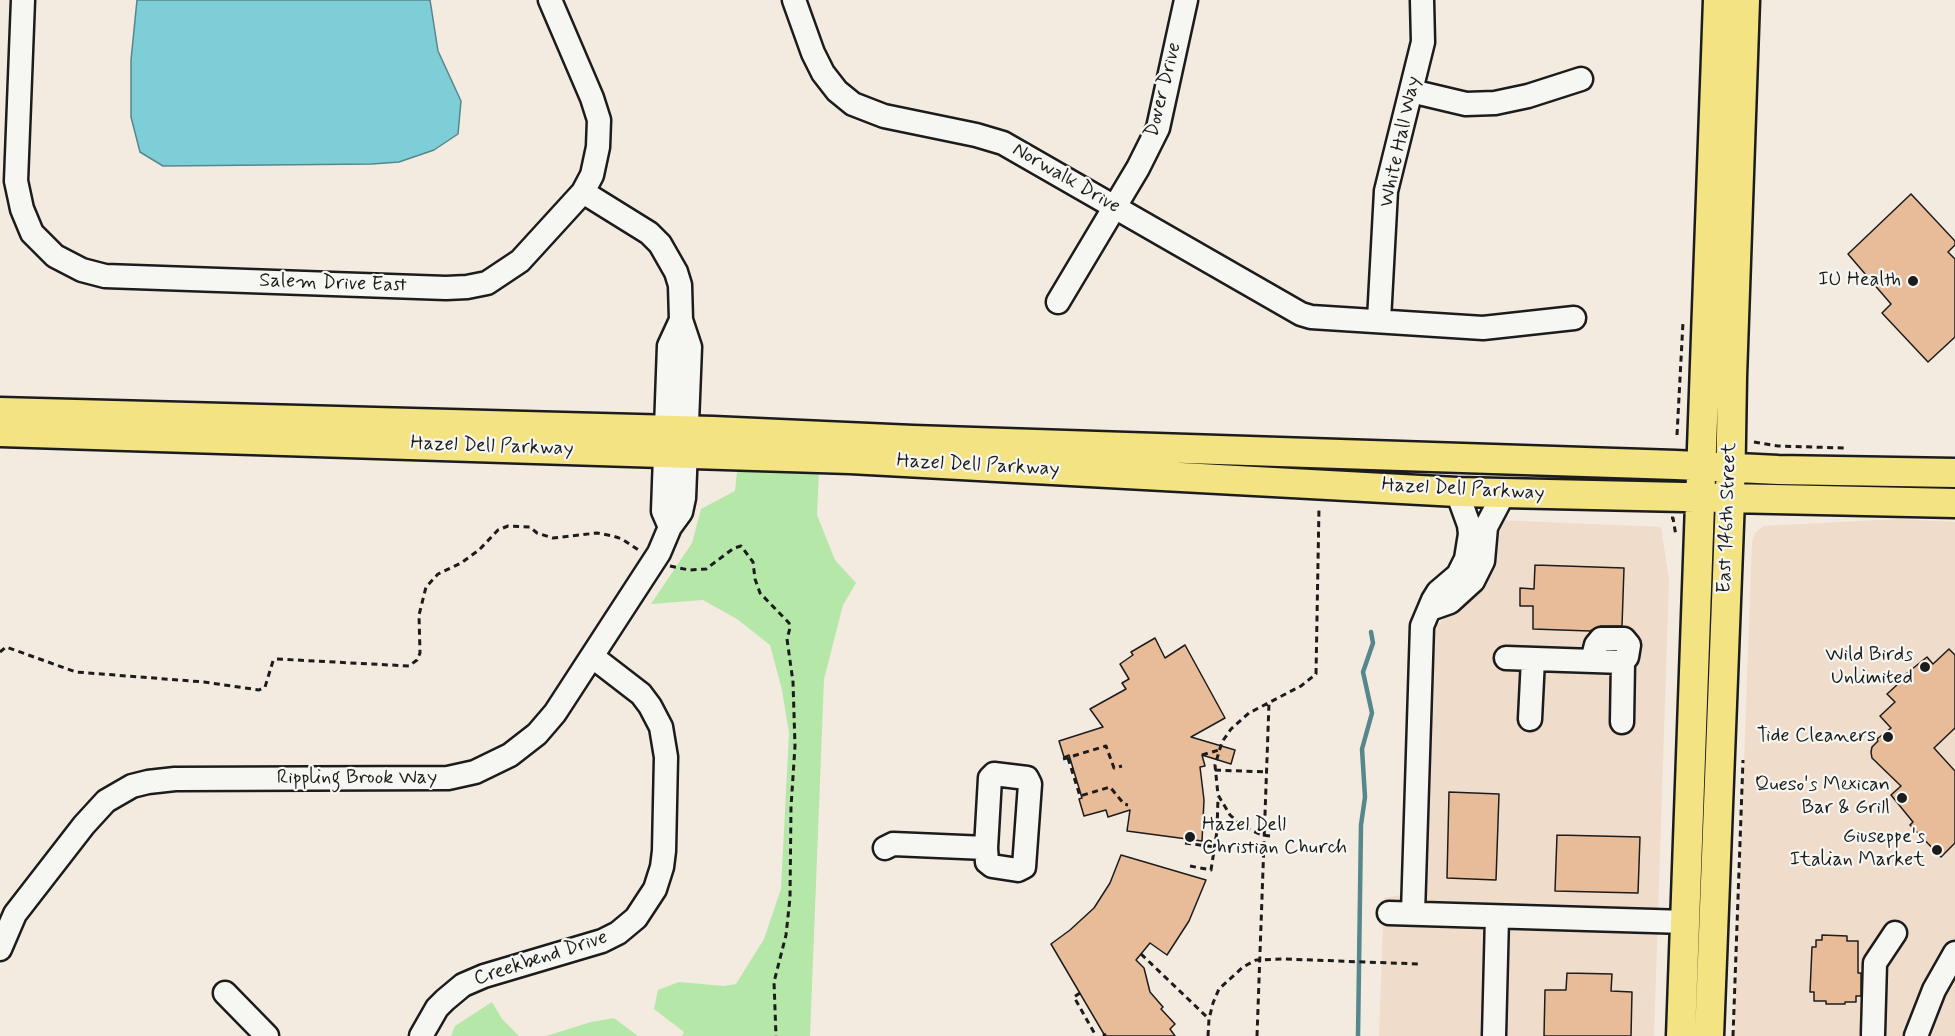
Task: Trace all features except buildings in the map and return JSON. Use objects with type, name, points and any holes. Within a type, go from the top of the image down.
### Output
[{"type":"main road","name":"East 146th Street","points":[[1681,1036],[1718,0]]},
{"type":"main road","name":"East 146th Street","points":[[1709,1036],[1730,499],[1745,0]]},
{"type":"main road","name":"Hazel Dell Parkway","points":[[0,412],[676,442],[850,459],[1457,492],[1955,503]]},
{"type":"main road","name":"Hazel Dell Parkway","points":[[0,432],[676,442],[1955,473]]},
{"type":"street","name":"Salem Drive East","points":[[23,0],[16,181],[22,209],[32,233],[51,252],[82,270],[105,276],[209,281],[467,287],[488,283],[520,261],[583,192]]},
{"type":"street","points":[[550,0],[592,98],[599,120],[598,147],[592,175],[583,192]]},
{"type":"street","name":"Norwalk Drive","points":[[794,0],[813,53],[823,73],[837,91],[853,104],[884,116],[976,135],[1003,144],[1301,314],[1311,317],[1483,328],[1574,318]]},
{"type":"street","name":"Dover Drive","points":[[1058,302],[1138,168],[1158,128],[1186,0]]},
{"type":"street","name":"White Hall Way","points":[[1379,320],[1386,191],[1423,42],[1422,0]]},
{"type":"street","points":[[1411,91],[1466,104],[1495,103],[1528,96],[1581,79]]},
{"type":"street","name":"Rippling Brook Way","points":[[0,949],[15,914],[70,843],[100,807],[124,790],[141,783],[162,780],[433,779],[475,772],[510,755],[537,734],[555,713],[664,543],[670,526],[663,511],[676,442],[669,346],[681,321],[680,285],[676,272],[660,244],[650,233],[583,192]]},
{"type":"street","points":[[1413,914],[1422,626],[1438,592],[1458,575],[1466,559],[1469,525],[1457,492]]},
{"type":"street","points":[[1430,609],[1450,602],[1473,581],[1483,561],[1486,527],[1504,493]]},
{"type":"street","name":"Creekbend Drive","points":[[421,1036],[437,1008],[463,985],[490,974],[602,941],[618,933],[636,918],[655,889],[664,851],[666,757],[661,727],[650,705],[641,694],[593,657]]},
{"type":"street","points":[[1506,658],[1623,662],[1622,722]]},
{"type":"street","points":[[1530,719],[1533,659]]},
{"type":"street","points":[[885,848],[893,844],[986,848]]},
{"type":"street","points":[[1389,913],[1686,922]]},
{"type":"street","points":[[1494,1036],[1497,917]]},
{"type":"street","points":[[1873,1034],[1875,963],[1895,933]]},
{"type":"street","points":[[1916,1036],[1934,990],[1955,953]]},
{"type":"street","points":[[225,993],[267,1036]]},
{"type":"path","points":[[1190,866],[1210,870],[1215,847],[1218,795],[1215,770],[1222,742],[1231,729],[1249,713],[1301,686],[1316,674],[1319,507]]},
{"type":"path","points":[[0,652],[6,647],[76,672],[204,682],[259,690],[265,687],[273,661],[277,659],[410,666],[417,660],[420,653],[418,615],[426,587],[438,574],[461,563],[479,550],[498,530],[508,526],[530,527],[537,533],[553,538],[597,533],[613,536],[656,558],[689,570],[706,569],[734,548],[741,546],[753,562],[760,593],[789,623],[790,628],[787,639],[793,682],[795,746],[790,825],[790,898],[786,935],[774,982],[776,1036]]},
{"type":"path","points":[[1257,1036],[1267,836],[1269,703]]},
{"type":"path","points":[[1122,766],[1114,768],[1106,746],[1066,759],[1080,796],[1110,787],[1124,804],[1128,805]]},
{"type":"path","points":[[1202,755],[1220,750]]},
{"type":"path","points":[[1215,770],[1267,772]]},
{"type":"path","points":[[1218,795],[1230,814],[1243,827],[1267,836]]},
{"type":"path","points":[[1185,843],[1215,847],[1227,846]]},
{"type":"path","points":[[1141,954],[1209,1020]]},
{"type":"path","points":[[1208,1036],[1213,1003],[1219,990],[1243,967],[1260,959],[1418,964]]},
{"type":"path","points":[[1080,993],[1074,997],[1096,1036]]},
{"type":"shaded area","points":[[1899,519],[1955,522],[1955,1036],[1734,1036],[1752,543],[1755,533],[1763,526]]},
{"type":"shaded area","points":[[1497,520],[1661,527],[1669,580],[1654,1036],[1379,1036],[1384,898],[1425,891],[1433,628],[1460,605]]},
{"type":"green space","points":[[819,471],[817,515],[835,560],[856,583],[843,605],[824,679],[810,1036],[682,1036],[684,1032],[654,1009],[658,990],[679,982],[724,986],[736,984],[764,939],[781,889],[789,733],[782,690],[770,645],[737,619],[703,600],[651,604],[692,543],[701,509],[735,491],[737,472]]},
{"type":"green space","points":[[492,1002],[502,1019],[519,1036],[451,1036],[455,1026]]},
{"type":"green space","points":[[614,1018],[638,1036],[546,1036],[591,1022]]},
{"type":"water","points":[[137,0],[430,0],[438,51],[461,101],[458,134],[434,150],[399,162],[163,166],[140,152],[131,117],[131,60]]},
{"type":"waterway","points":[[1358,1036],[1361,825],[1365,797],[1362,749],[1372,713],[1363,672],[1373,643],[1371,632]]},
{"type":"place","name":"IU Health","points":[[1913,281]]},
{"type":"place","name":"Wild Birds Unlimited","points":[[1925,667]]},
{"type":"place","name":"Tide Cleaners","points":[[1888,737]]},
{"type":"place","name":"Queso's Mexican Bar & Grill","points":[[1902,798]]},
{"type":"place","name":"Hazel Dell Christian Church","points":[[1190,837]]},
{"type":"place","name":"Giuseppe's Italian Market","points":[[1937,850]]}]
